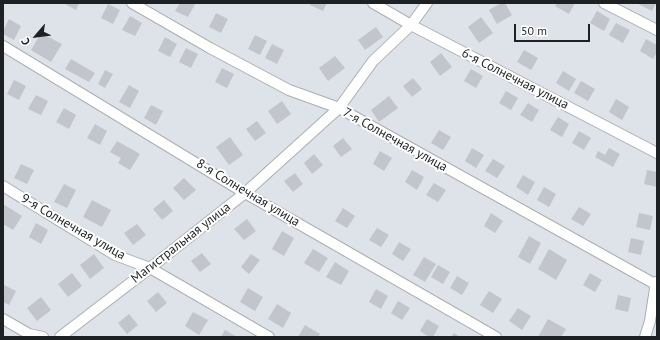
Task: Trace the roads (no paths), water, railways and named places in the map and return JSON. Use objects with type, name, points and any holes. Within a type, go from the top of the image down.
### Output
[{"type":"street","name":"7-я Солнечная улица","points":[[132,3],[210,48],[289,90],[339,108],[656,284]]},
{"type":"street","name":"6-я Солнечная улица","points":[[373,3],[411,25],[657,153]]},
{"type":"street","name":"Магистральная улица","points":[[60,337],[150,268],[245,192],[339,108],[373,61],[411,25],[427,3]]},
{"type":"street","points":[[604,3],[657,30]]},
{"type":"street","name":"8-я Солнечная улица","points":[[3,46],[245,192],[496,337]]},
{"type":"street","name":"9-я Солнечная улица","points":[[3,186],[115,255],[150,268],[269,337]]},
{"type":"street","points":[[646,337],[656,284]]},
{"type":"street","points":[[3,319],[29,334],[43,337]]}]
